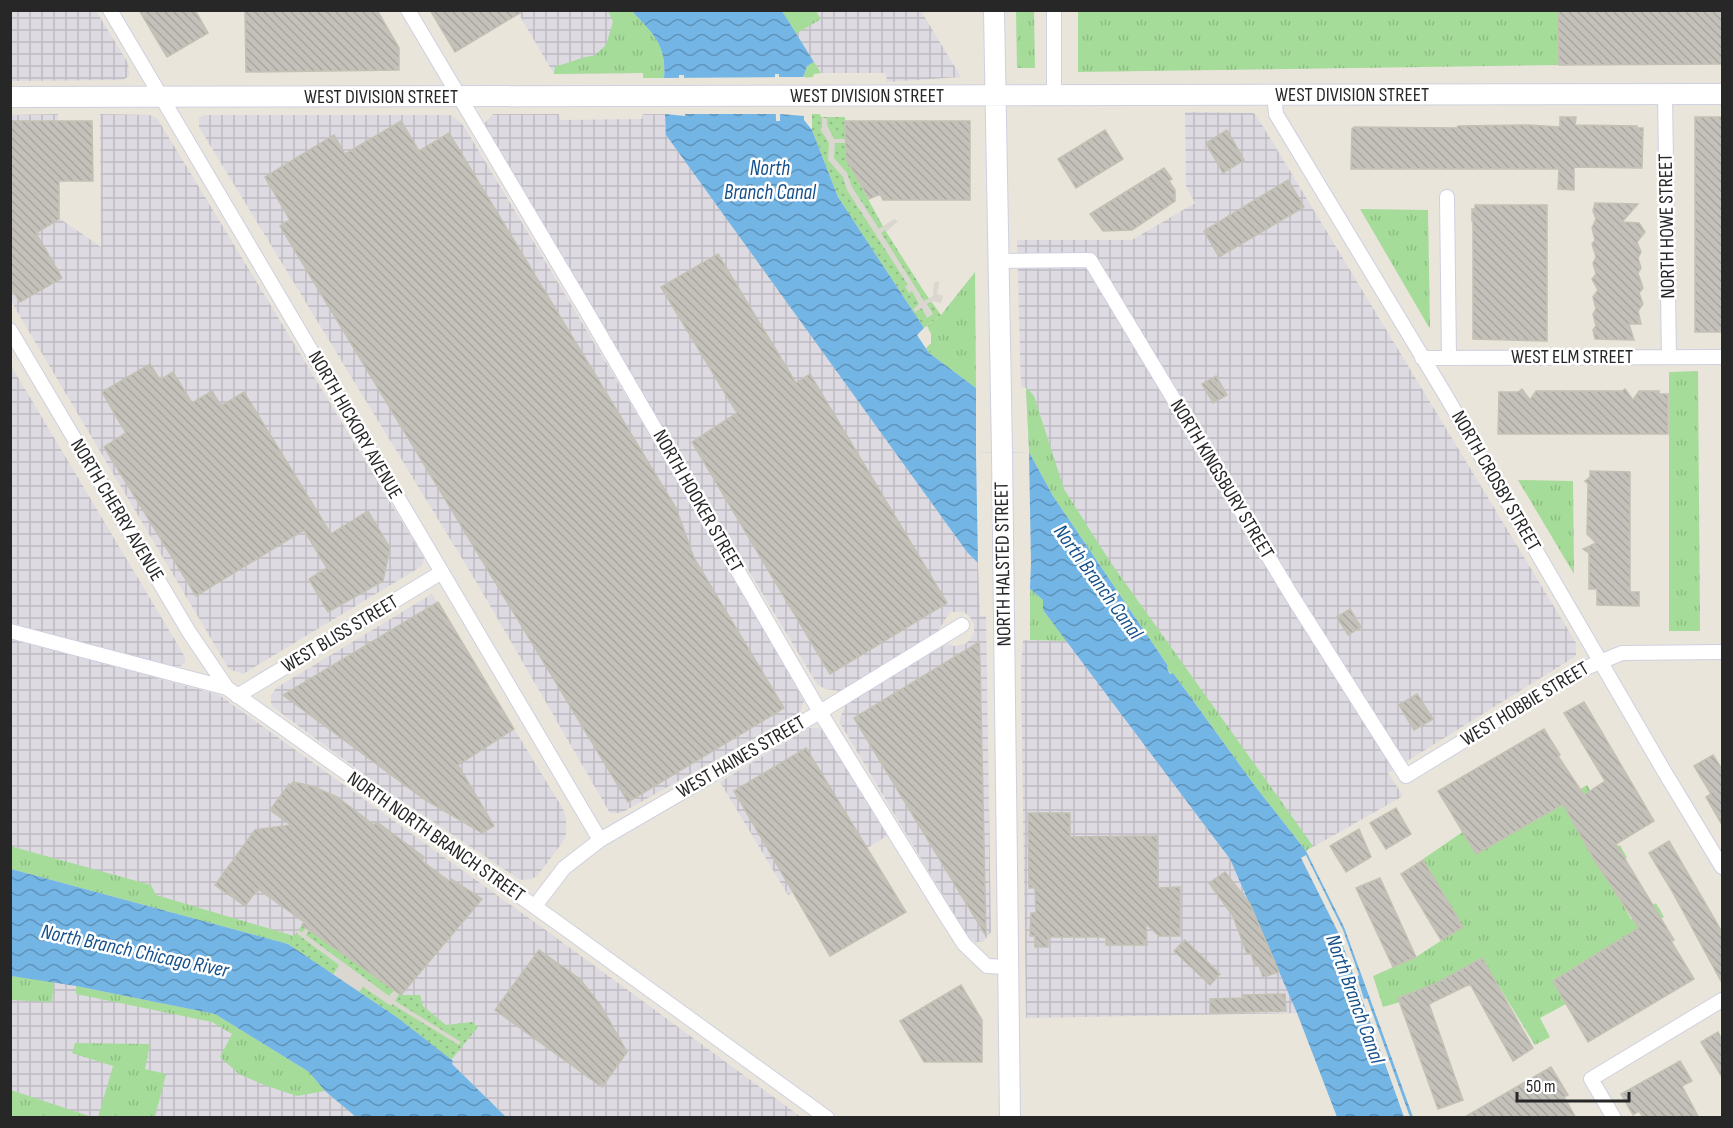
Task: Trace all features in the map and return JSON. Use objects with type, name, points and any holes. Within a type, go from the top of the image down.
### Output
[{"type":"main road","name":"NORTH HALSTED STREET","points":[[994,10],[1004,563],[1010,1118]]},
{"type":"main road","name":"WEST DIVISION STREET","points":[[10,98],[1722,94]]},
{"type":"street","name":"NORTH HICKORY AVENUE","points":[[110,10],[600,840]]},
{"type":"street","name":"NORTH HOOKER STREET","points":[[408,10],[820,712],[964,944],[987,966],[1008,967]]},
{"type":"street","points":[[1054,10],[1054,95]]},
{"type":"street","name":"NORTH HOWE STREET","points":[[1665,94],[1669,357]]},
{"type":"street","name":"NORTH CROSBY STREET","points":[[1274,95],[1276,114],[1722,867]]},
{"type":"street","points":[[1447,197],[1449,358]]},
{"type":"street","name":"NORTH KINGSBURY STREET","points":[[998,261],[1090,260],[1293,596],[1406,776]]},
{"type":"street","name":"NORTH CHERRY AVENUE","points":[[10,330],[171,602],[232,692]]},
{"type":"street","name":"WEST ELM STREET","points":[[1422,358],[1722,357]]},
{"type":"street","name":"WEST BLISS STREET","points":[[232,692],[442,572]]},
{"type":"street","name":"WEST HAINES STREET","points":[[535,906],[564,868],[600,840],[820,712],[962,625]]},
{"type":"street","name":"NORTH NORTH BRANCH STREET","points":[[10,631],[232,692],[535,906],[827,1118]]},
{"type":"street","name":"WEST HOBBIE STREET","points":[[1406,776],[1576,672],[1600,661],[1622,653],[1722,652]]},
{"type":"street","points":[[1614,1118],[1591,1079],[1722,1000]]},
{"type":"shaded area","points":[[10,11],[96,11],[128,63],[129,76],[123,80],[11,81]]},
{"type":"shaded area","points":[[517,11],[632,11],[664,78],[643,78],[643,73],[554,74]]},
{"type":"shaded area","points":[[782,11],[921,11],[961,77],[887,82],[886,73],[821,73]]},
{"type":"shaded area","points":[[1185,112],[1253,113],[1256,115],[1576,643],[1576,656],[1388,773],[1403,796],[1306,851],[1029,452],[1026,388],[1021,387],[1017,240],[1132,240],[1195,203],[1186,186]]},
{"type":"shaded area","points":[[58,114],[59,218],[101,247],[100,114],[150,115],[157,118],[424,558],[422,566],[243,674],[229,669],[11,301],[10,115]]},
{"type":"shaded area","points":[[493,114],[559,114],[560,120],[642,119],[643,114],[665,114],[666,135],[967,552],[978,563],[980,616],[986,616],[991,932],[984,941],[976,942],[968,937],[840,723],[846,704],[946,644],[955,646],[965,644],[971,639],[974,624],[964,612],[950,612],[938,631],[840,691],[825,689],[817,684],[487,136],[485,123]]},
{"type":"shaded area","points":[[204,115],[450,115],[459,121],[802,689],[804,701],[800,713],[621,813],[610,813],[477,583],[199,127],[199,118]]},
{"type":"shaded area","points":[[822,118],[827,118],[827,125],[834,139],[845,139],[846,143],[835,143],[834,158],[847,173],[852,187],[879,229],[894,219],[898,221],[886,232],[885,230],[881,233],[924,301],[933,296],[934,283],[938,281],[937,294],[943,296],[941,303],[932,301],[927,304],[933,314],[927,318],[922,308],[915,312],[913,309],[919,304],[912,291],[909,293],[905,286],[908,285],[847,190],[843,177],[828,160],[829,143],[820,129]]},
{"type":"shaded area","points":[[10,364],[185,657],[185,662],[181,666],[168,666],[11,623]]},
{"type":"shaded area","points":[[432,594],[563,809],[566,818],[566,835],[537,876],[531,879],[520,880],[380,786],[273,707],[271,702],[271,696],[276,688]]},
{"type":"shaded area","points":[[10,638],[219,695],[801,1117],[506,1117],[451,1063],[452,1061],[398,1018],[288,944],[11,869]]},
{"type":"shaded area","points":[[1023,640],[1067,641],[1230,859],[1297,1013],[1026,1018],[1021,667]]},
{"type":"shaded area","points":[[809,728],[826,731],[889,835],[788,895],[720,782]]},
{"type":"shaded area","points":[[306,928],[309,930],[306,935],[389,996],[394,990],[399,994],[395,1001],[461,1042],[459,1045],[363,987],[359,992],[333,975],[339,965],[296,933]]},
{"type":"shaded area","points":[[11,976],[76,986],[215,1014],[309,1072],[325,1091],[356,1117],[11,1118]]},
{"type":"green space","points":[[608,11],[632,11],[652,33],[663,56],[664,78],[643,78],[643,73],[554,74],[555,66],[594,56],[606,45],[613,22]]},
{"type":"green space","points":[[782,11],[816,11],[821,19],[796,34]]},
{"type":"green space","points":[[1016,11],[1034,11],[1035,68],[1017,68]]},
{"type":"green space","points":[[1078,11],[1558,11],[1559,65],[1078,72]]},
{"type":"green space","points":[[814,62],[821,73],[803,78],[807,66]]},
{"type":"green space","points":[[812,114],[820,114],[821,117],[845,117],[846,159],[885,230],[941,315],[924,328],[838,197],[812,130]]},
{"type":"green space","points":[[1360,209],[1428,210],[1430,329]]},
{"type":"green space","points":[[975,272],[976,388],[929,353],[926,348],[931,343],[931,334],[927,326],[941,315]]},
{"type":"green space","points":[[1698,371],[1700,631],[1669,631],[1669,372]]},
{"type":"green space","points":[[1026,387],[1034,396],[1064,489],[1111,563],[1313,846],[1306,851],[1255,786],[1173,673],[1171,674],[1168,666],[1053,496],[1029,452]]},
{"type":"green space","points":[[1518,480],[1573,481],[1574,574]]},
{"type":"green space","points":[[1030,589],[1043,600],[1043,610],[1067,641],[1030,640]]},
{"type":"green space","points":[[1587,785],[1595,798],[1595,860],[1620,845],[1627,858],[1604,872],[1631,919],[1656,903],[1664,917],[1553,981],[1566,1004],[1540,1018],[1550,1037],[1535,1045],[1482,959],[1437,983],[1399,997],[1400,1002],[1383,1007],[1373,976],[1416,957],[1462,927],[1423,859],[1464,831],[1477,851]]},
{"type":"green space","points":[[10,846],[151,885],[156,895],[294,936],[288,944],[11,869]]},
{"type":"green space","points":[[302,925],[401,995],[420,995],[423,1006],[446,1025],[472,1022],[478,1027],[451,1060],[398,1018],[288,944]]},
{"type":"green space","points":[[11,976],[54,982],[52,1002],[11,1000]]},
{"type":"green space","points":[[76,986],[215,1014],[309,1072],[325,1091],[297,1096],[239,1074],[220,1057],[232,1034],[212,1022],[76,994]]},
{"type":"green space","points":[[75,1043],[150,1044],[145,1069],[166,1074],[155,1117],[98,1117],[113,1066],[72,1053]]},
{"type":"green space","points":[[11,1090],[92,1117],[18,1118],[11,1115]]},
{"type":"water","name":"North Branch Canal","points":[[632,11],[782,11],[814,62],[807,66],[803,78],[779,77],[779,74],[775,74],[776,121],[780,121],[780,114],[804,116],[804,120],[812,130],[838,197],[924,328],[917,335],[929,353],[976,388],[976,453],[1029,452],[1053,496],[1168,666],[1170,674],[1173,673],[1255,786],[1306,851],[1344,927],[1413,1117],[1337,1117],[1297,1013],[1230,859],[1043,610],[1043,600],[1030,589],[1031,563],[978,563],[967,552],[666,135],[665,114],[685,116],[684,75],[679,75],[679,78],[664,78],[663,56],[657,40]]},
{"type":"water","name":"North Branch Chicago River","points":[[11,869],[288,944],[398,1018],[453,1061],[452,1064],[506,1117],[356,1117],[325,1091],[309,1072],[215,1014],[76,986],[11,976]]},
{"type":"pier","points":[[806,77],[803,81],[778,80],[779,112],[796,111],[807,114],[682,114],[681,80],[664,81],[661,78]]},
{"type":"pier","points":[[665,111],[679,111],[682,114],[662,114]]},
{"type":"pier","points":[[1029,452],[1031,563],[978,563],[976,453]]},
{"type":"pier","points":[[1306,855],[1343,930],[1359,975],[1357,977],[1364,999],[1367,998],[1410,1117],[1404,1117],[1338,932],[1301,858]]},
{"type":"building","points":[[139,10],[195,10],[208,33],[167,57]]},
{"type":"building","points":[[245,10],[377,10],[399,48],[399,70],[246,72]]},
{"type":"building","points":[[430,10],[525,10],[455,52]]},
{"type":"building","points":[[1558,10],[1722,10],[1722,64],[1559,65]]},
{"type":"building","points":[[1560,117],[1576,117],[1575,125],[1643,128],[1642,168],[1574,167],[1574,190],[1558,189],[1559,169],[1351,169],[1352,129],[1354,127],[1457,128],[1458,126],[1528,125],[1560,127]]},
{"type":"building","points":[[1695,117],[1722,117],[1722,332],[1695,332]]},
{"type":"building","points":[[10,121],[92,121],[93,181],[59,181],[59,219],[36,233],[62,278],[20,302],[10,287],[10,238],[13,236],[10,221]]},
{"type":"building","points":[[401,121],[419,151],[449,133],[676,508],[694,558],[784,708],[628,802],[280,226],[290,220],[265,177],[334,135],[345,154]]},
{"type":"building","points":[[845,121],[970,121],[970,200],[883,200],[880,194],[869,199],[846,159]]},
{"type":"building","points":[[1105,130],[1123,159],[1076,188],[1058,159]]},
{"type":"building","points":[[1227,130],[1244,160],[1223,173],[1206,143]]},
{"type":"building","points":[[1164,168],[1172,179],[1169,181],[1175,190],[1175,201],[1132,230],[1103,231],[1090,214]]},
{"type":"building","points":[[1288,180],[1304,207],[1219,257],[1204,231]]},
{"type":"building","points":[[1595,203],[1638,204],[1622,222],[1639,223],[1645,232],[1637,242],[1641,252],[1638,258],[1641,268],[1638,273],[1643,288],[1639,293],[1643,304],[1638,311],[1641,324],[1629,324],[1634,340],[1595,339],[1593,330],[1596,326],[1593,314],[1596,309],[1593,297],[1598,290],[1592,279],[1596,274],[1593,263],[1596,257],[1592,244],[1595,240],[1592,228],[1596,219],[1593,211]]},
{"type":"building","points":[[1475,205],[1547,205],[1547,341],[1473,339],[1472,209],[1475,209]]},
{"type":"building","points":[[718,254],[796,383],[810,374],[947,603],[830,674],[692,442],[737,413],[661,287]]},
{"type":"building","points":[[150,364],[160,380],[173,372],[192,403],[212,391],[221,406],[244,392],[331,534],[368,511],[390,548],[383,581],[328,612],[309,579],[327,568],[304,530],[196,596],[104,447],[126,433],[102,392]]},
{"type":"building","points":[[1216,376],[1227,395],[1213,403],[1202,384]]},
{"type":"building","points":[[1522,389],[1530,400],[1536,391],[1622,391],[1625,389],[1633,400],[1639,391],[1659,391],[1659,394],[1668,394],[1668,434],[1498,434],[1499,392],[1518,392]]},
{"type":"building","points":[[1590,471],[1630,472],[1630,592],[1639,592],[1639,606],[1597,605],[1597,589],[1589,589],[1589,553],[1583,549],[1596,543],[1587,534],[1588,484],[1585,481],[1590,477]]},
{"type":"building","points":[[438,602],[514,729],[458,765],[494,826],[482,833],[424,799],[283,695]]},
{"type":"building","points":[[1350,609],[1361,627],[1348,635],[1337,617]]},
{"type":"building","points":[[979,642],[980,661],[986,936],[854,718]]},
{"type":"building","points":[[1417,694],[1433,719],[1414,730],[1399,705]]},
{"type":"building","points":[[1584,702],[1654,821],[1616,844],[1674,940],[1671,941],[1694,979],[1588,1042],[1553,981],[1639,928],[1595,861],[1563,804],[1476,854],[1438,791],[1544,729],[1560,755],[1558,756],[1584,795],[1605,781],[1564,713]]},
{"type":"building","points":[[806,748],[906,912],[830,956],[734,791]]},
{"type":"building","points":[[1713,755],[1722,769],[1722,825],[1706,797],[1711,794],[1694,766]]},
{"type":"building","points":[[293,782],[312,786],[337,797],[374,825],[377,822],[424,857],[422,861],[449,881],[451,879],[482,899],[401,995],[302,925],[304,922],[258,889],[245,906],[215,885],[255,830],[291,825],[270,810],[289,784]]},
{"type":"building","points":[[1396,808],[1411,834],[1386,849],[1370,823]]},
{"type":"building","points":[[1028,813],[1070,813],[1070,837],[1157,836],[1158,888],[1180,887],[1180,936],[1159,936],[1146,924],[1147,945],[1106,945],[1106,937],[1048,937],[1048,947],[1035,947],[1035,936],[1030,936],[1031,913],[1036,913],[1035,888],[1029,888]]},
{"type":"building","points":[[1359,829],[1371,857],[1346,872],[1330,846]]},
{"type":"building","points":[[1669,841],[1722,932],[1722,983],[1649,853]]},
{"type":"building","points":[[1423,860],[1463,927],[1441,940],[1401,874]]},
{"type":"building","points":[[1225,872],[1250,904],[1279,972],[1263,977],[1259,965],[1255,966],[1251,953],[1247,954],[1233,916],[1209,883]]},
{"type":"building","points":[[1380,878],[1416,957],[1393,967],[1356,888]]},
{"type":"building","points":[[1185,940],[1220,974],[1210,985],[1174,951]]},
{"type":"building","points":[[539,950],[580,979],[601,1006],[627,1052],[602,1087],[495,1010]]},
{"type":"building","points":[[1482,958],[1533,1048],[1513,1061],[1470,984],[1429,1004],[1463,1100],[1438,1109],[1398,998],[1437,983]]},
{"type":"building","points":[[961,985],[982,1020],[982,1062],[924,1062],[900,1021]]},
{"type":"building","points":[[1285,994],[1286,1011],[1210,1013],[1210,999]]},
{"type":"building","points":[[1718,1032],[1722,1040],[1722,1077],[1701,1042]]},
{"type":"building","points":[[1680,1061],[1692,1081],[1682,1086],[1699,1118],[1643,1118],[1639,1111],[1633,1115],[1621,1094]]},
{"type":"building","points":[[1551,1067],[1568,1095],[1564,1097],[1576,1118],[1463,1118]]}]
